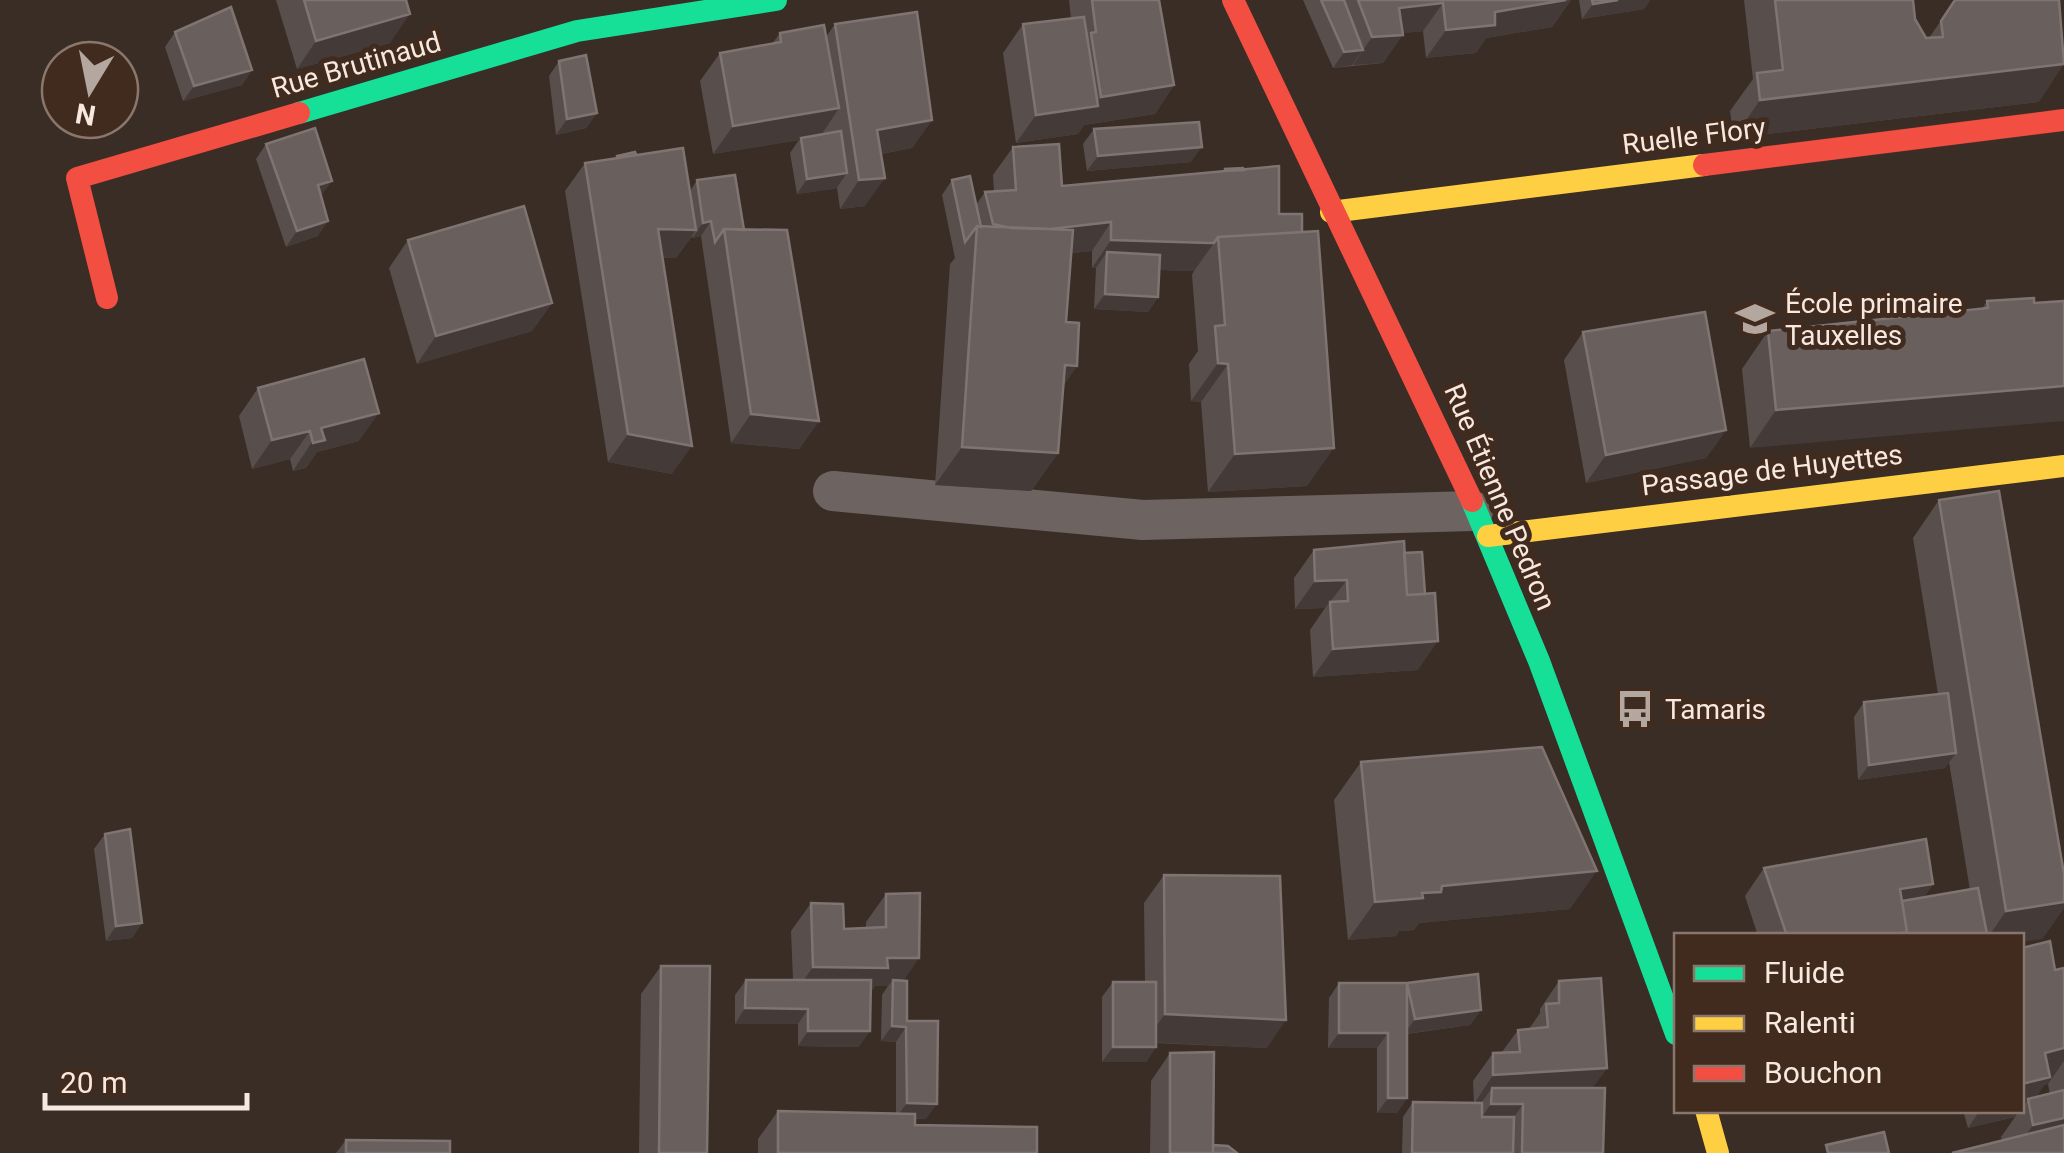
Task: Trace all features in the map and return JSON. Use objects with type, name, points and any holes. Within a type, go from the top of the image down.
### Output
[{"type":"street","name":"Rue Brutinaud","points":[[107,298],[77,178],[576,31],[776,0]]},
{"type":"street","name":"Rue Étienne Pedron","points":[[1233,0],[1331,212],[1403,347],[1480,523],[1674,1029]]},
{"type":"street","name":"Ruelle Flory","points":[[1331,212],[2064,120]]},
{"type":"street","name":"Passage de Huyettes","points":[[1480,523],[2064,466]]},
{"type":"street","points":[[1707,1113],[1718,1153]]},
{"type":"lane","points":[[833,491],[1143,520],[1480,523]]},
{"type":"building","points":[[304,0],[406,0],[410,14],[316,41]]},
{"type":"building","points":[[1092,0],[1159,0],[1174,85],[1101,97],[1091,33],[1096,32]]},
{"type":"building","points":[[1321,0],[1344,0],[1363,50],[1344,52]]},
{"type":"building","points":[[1358,0],[1566,0],[1495,12],[1495,25],[1446,30],[1443,3],[1399,8],[1403,35],[1372,37]]},
{"type":"building","points":[[1775,0],[1913,0],[1915,19],[1926,38],[1943,37],[1941,21],[1955,0],[2059,0],[2064,64],[1760,100],[1757,73],[1783,70]]},
{"type":"building","points":[[231,7],[252,70],[194,86],[175,32]]},
{"type":"building","points":[[917,12],[932,120],[877,130],[885,178],[859,180],[835,24]]},
{"type":"building","points":[[1084,17],[1098,106],[1036,115],[1023,24]]},
{"type":"building","points":[[824,25],[839,108],[733,126],[720,53],[781,42],[780,33]]},
{"type":"building","points":[[586,55],[597,113],[567,119],[559,61]]},
{"type":"building","points":[[1199,122],[1202,147],[1098,156],[1094,129]]},
{"type":"building","points":[[315,128],[332,181],[318,185],[328,221],[297,231],[266,144]]},
{"type":"building","points":[[841,131],[847,173],[807,179],[801,138]]},
{"type":"building","points":[[1059,144],[1062,186],[1279,166],[1279,214],[1302,214],[1302,232],[1218,237],[1210,243],[1111,240],[1111,222],[1050,229],[993,224],[985,192],[1016,190],[1013,147]]},
{"type":"building","points":[[683,148],[696,230],[658,229],[692,446],[628,434],[585,163]]},
{"type":"building","points":[[735,175],[744,230],[724,229],[715,242],[711,221],[703,223],[697,180]]},
{"type":"building","points":[[970,176],[981,227],[977,226],[965,242],[952,180]]},
{"type":"building","points":[[524,206],[552,303],[436,336],[408,240]]},
{"type":"building","points":[[977,226],[1073,230],[1066,322],[1079,323],[1077,366],[1065,365],[1058,453],[962,447]]},
{"type":"building","points":[[724,229],[787,230],[819,421],[751,414]]},
{"type":"building","points":[[1318,231],[1334,448],[1235,454],[1228,364],[1218,363],[1215,326],[1225,325],[1218,237]]},
{"type":"building","points":[[1107,252],[1160,255],[1158,297],[1105,294]]},
{"type":"building","points":[[2034,298],[2034,303],[2064,301],[2064,386],[1776,410],[1768,331],[1988,308],[1987,301]]},
{"type":"building","points":[[1705,312],[1726,430],[1606,455],[1583,332]]},
{"type":"building","points":[[364,359],[379,413],[321,428],[325,440],[313,443],[310,431],[272,440],[258,388]]},
{"type":"building","points":[[1999,491],[2064,874],[2064,902],[2006,911],[1939,500]]},
{"type":"building","points":[[1404,541],[1407,595],[1435,593],[1438,641],[1333,649],[1330,602],[1348,601],[1347,580],[1315,581],[1314,550]]},
{"type":"building","points":[[1422,552],[1425,594],[1407,595],[1404,553]]},
{"type":"building","points":[[1948,693],[1956,753],[1869,765],[1864,702]]},
{"type":"building","points":[[1542,747],[1597,871],[1442,886],[1441,892],[1422,893],[1423,898],[1375,902],[1361,762]]},
{"type":"building","points":[[130,829],[142,923],[116,926],[105,834]]},
{"type":"building","points":[[1926,839],[1933,884],[1900,889],[1907,932],[1786,933],[1764,868]]},
{"type":"building","points":[[1164,875],[1280,876],[1286,1020],[1165,1014]]},
{"type":"building","points":[[1978,888],[1987,933],[1906,933],[1902,901]]},
{"type":"building","points":[[920,893],[919,958],[887,958],[888,968],[813,967],[811,903],[843,904],[844,929],[886,927],[886,894]]},
{"type":"building","points":[[2050,941],[2055,970],[2064,968],[2064,1048],[2045,1053],[2050,1077],[2024,1084],[2024,948]]},
{"type":"building","points":[[661,966],[710,966],[707,1153],[659,1153]]},
{"type":"building","points":[[1478,974],[1481,1010],[1415,1019],[1407,983]]},
{"type":"building","points":[[1601,978],[1607,1068],[1493,1075],[1493,1053],[1520,1052],[1518,1030],[1548,1027],[1546,1004],[1559,1003],[1559,981]]},
{"type":"building","points":[[746,980],[871,980],[870,1031],[808,1031],[808,1009],[745,1008]]},
{"type":"building","points":[[893,980],[907,981],[907,1021],[938,1021],[937,1104],[907,1103],[906,1027],[892,1026]]},
{"type":"building","points":[[1113,982],[1156,982],[1156,1047],[1113,1047]]},
{"type":"building","points":[[1339,983],[1407,983],[1407,1098],[1388,1098],[1388,1033],[1339,1033]]},
{"type":"building","points":[[1214,1052],[1213,1153],[1170,1153],[1170,1053]]},
{"type":"building","points":[[1492,1088],[1605,1088],[1603,1153],[1522,1153],[1523,1104],[1491,1104]]},
{"type":"building","points":[[2064,1090],[2064,1118],[2033,1125],[2028,1099]]},
{"type":"building","points":[[1413,1102],[1482,1103],[1482,1117],[1514,1117],[1513,1153],[1412,1153]]},
{"type":"building","points":[[778,1111],[915,1114],[915,1125],[1037,1127],[1037,1153],[778,1153]]},
{"type":"building","points":[[2064,1125],[2064,1153],[1952,1153]]},
{"type":"building","points":[[1884,1132],[1889,1153],[1828,1153],[1826,1145]]},
{"type":"building","points":[[346,1140],[450,1141],[450,1153],[346,1153]]},
{"type":"building","points":[[1213,1145],[1228,1146],[1237,1153],[1213,1153]]},
{"type":"traffic: fast","points":[[299,113],[577,31],[776,0]]},
{"type":"traffic: fast","points":[[1472,501],[1539,661],[1674,1029]]},
{"type":"traffic: slow","points":[[1331,212],[1704,165]]},
{"type":"traffic: slow","points":[[1488,536],[2064,466]]},
{"type":"traffic: slow","points":[[1707,1113],[1718,1153]]},
{"type":"traffic: jam","points":[[1233,0],[1472,501]]},
{"type":"traffic: jam","points":[[107,298],[77,178],[299,113]]},
{"type":"traffic: jam","points":[[1704,165],[2064,120]]},
{"type":"place","name":"École primaire Tauxelles","points":[[1755,319]]},
{"type":"place","name":"Tamaris","points":[[1635,709]]}]
